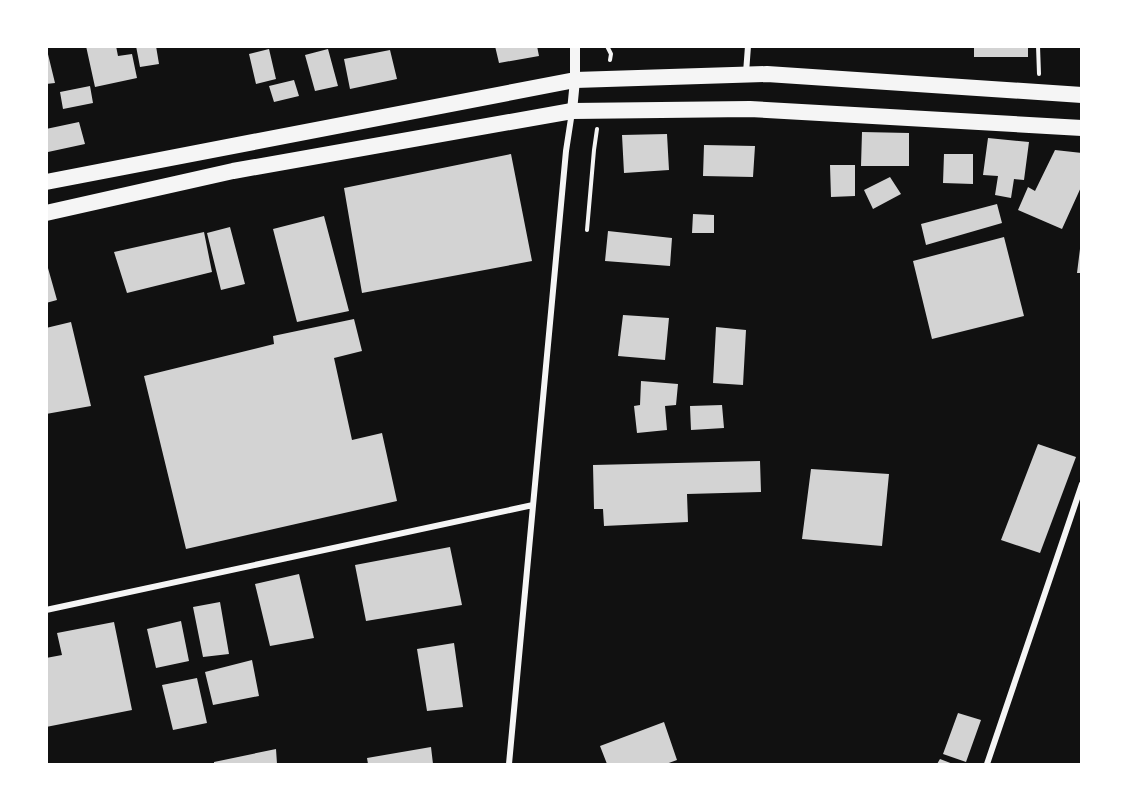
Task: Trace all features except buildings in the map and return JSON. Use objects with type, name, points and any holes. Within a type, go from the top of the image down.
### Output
[{"type":"highway","points":[[46,182],[575,80],[767,74],[1082,95]]},
{"type":"highway","points":[[46,213],[233,171],[572,111],[750,109],[1082,128]]},
{"type":"street","points":[[509,765],[566,151],[575,80],[575,46]]},
{"type":"street","points":[[746,75],[747,46]]},
{"type":"street","points":[[987,765],[1082,484]]},
{"type":"street","points":[[46,610],[533,505]]},
{"type":"path","points":[[607,46],[611,54],[609,64]]},
{"type":"path","points":[[1038,46],[1040,93]]},
{"type":"path","points":[[587,230],[598,128]]}]
